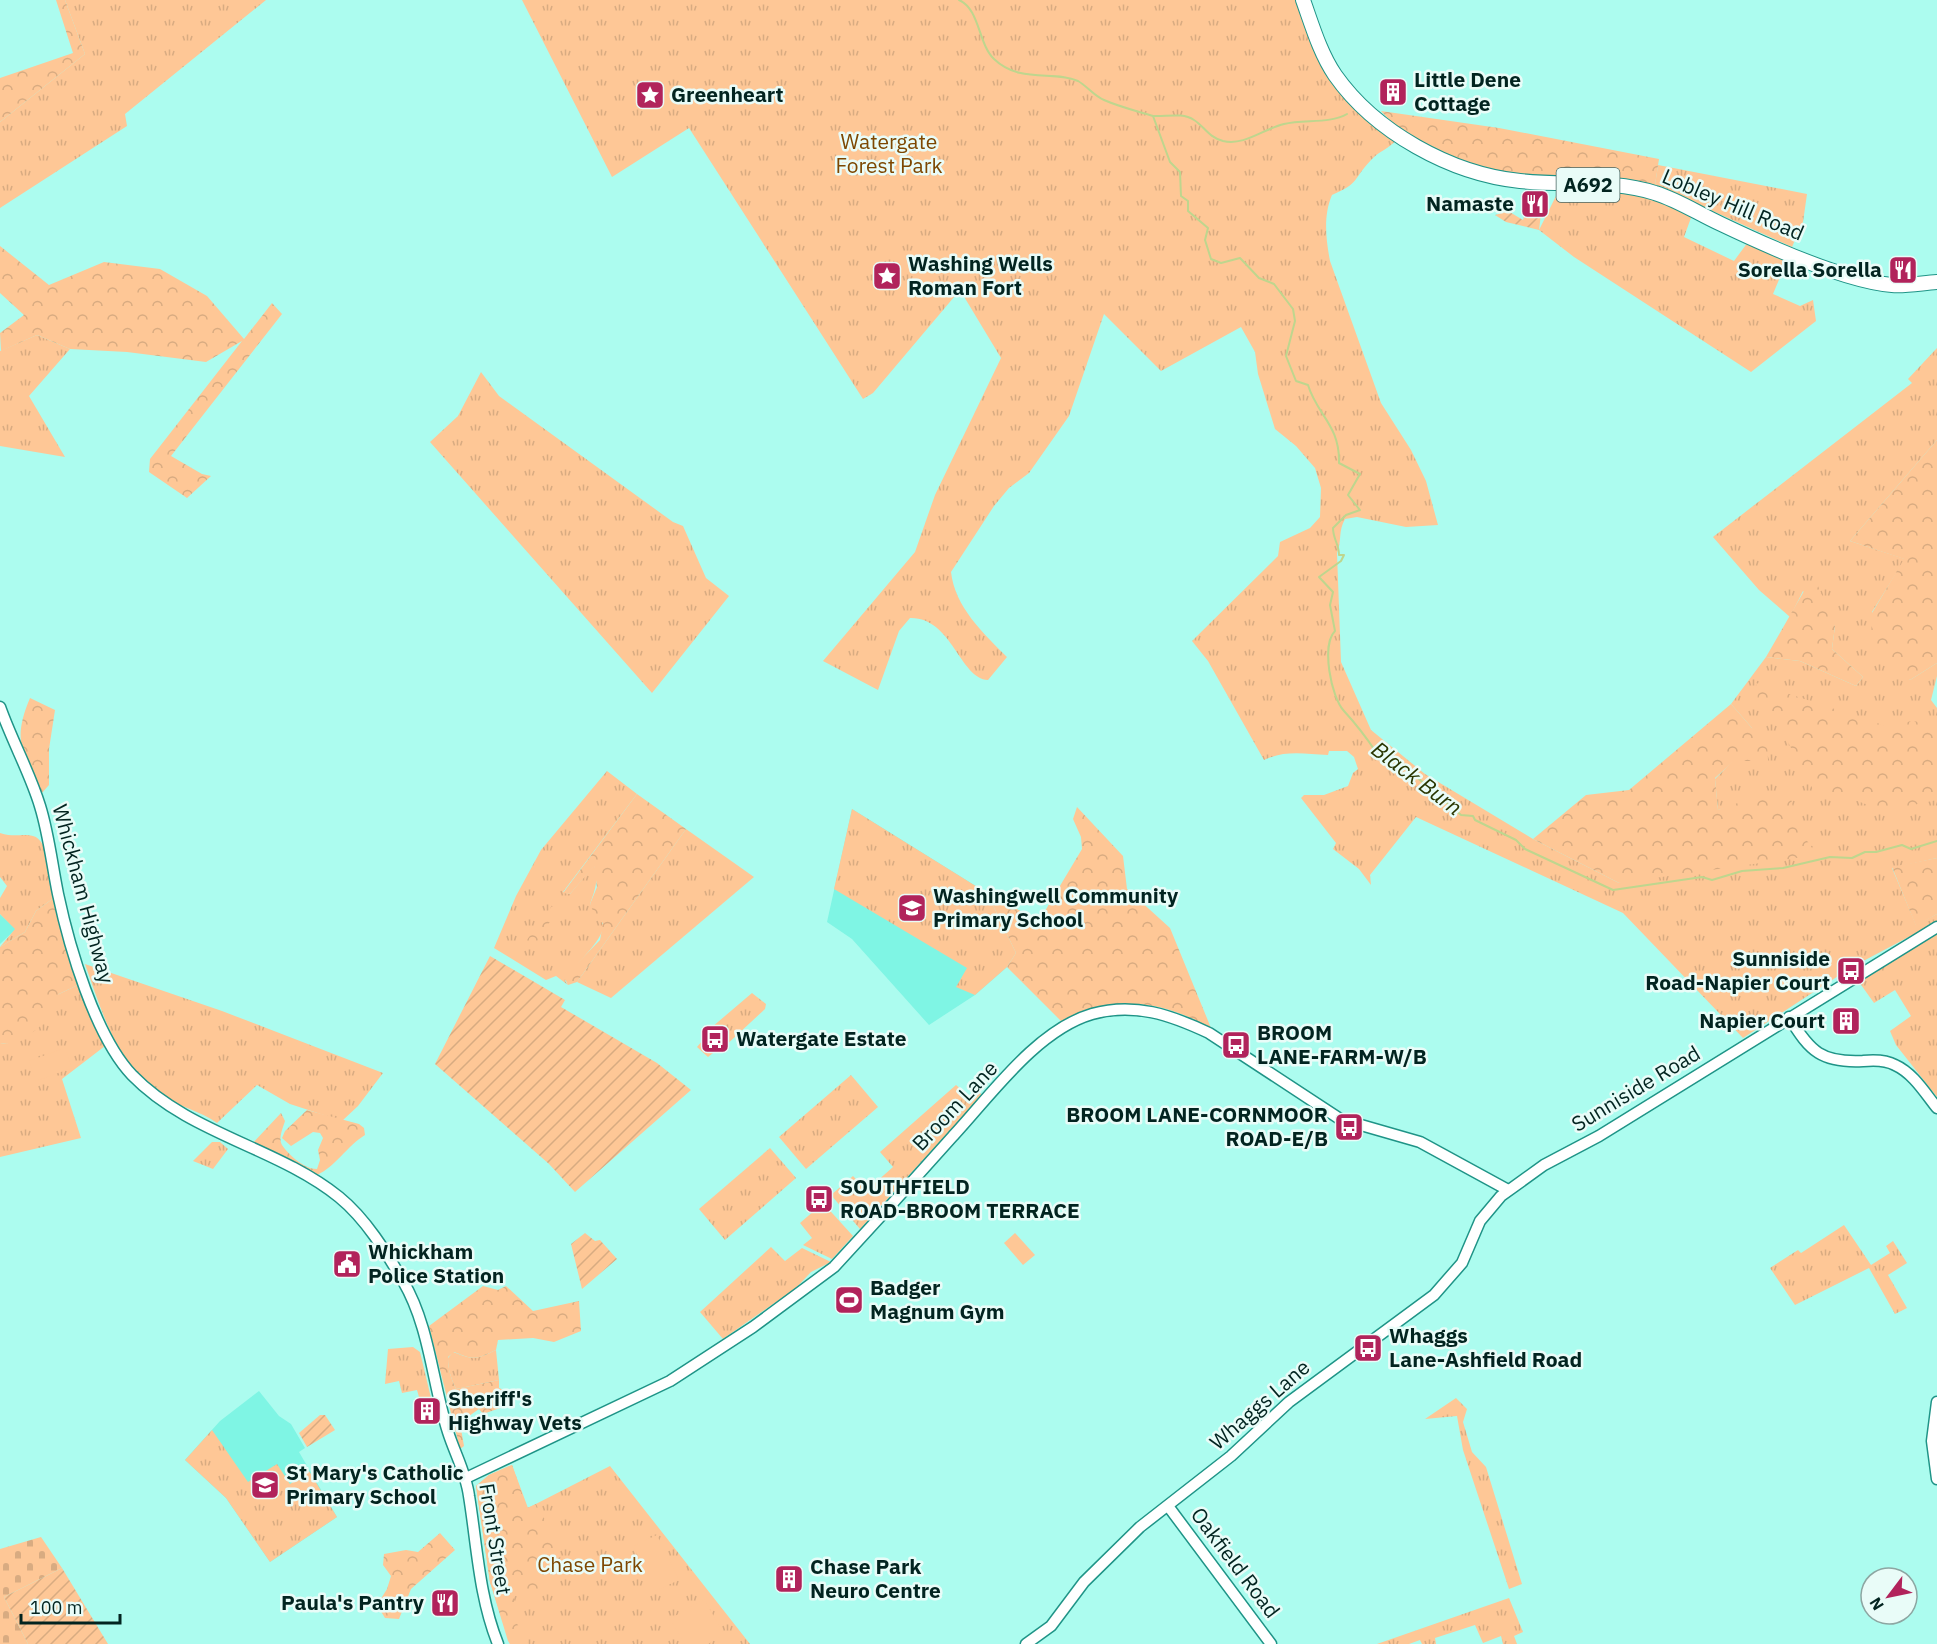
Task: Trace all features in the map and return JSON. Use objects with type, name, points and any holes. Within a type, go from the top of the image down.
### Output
[{"type":"highway","name":"Lobley Hill Road","points":[[1303,0],[1324,56],[1336,75],[1388,127],[1431,153],[1489,177],[1530,182],[1609,185],[1646,190],[1741,234],[1846,275],[1889,285],[1937,282]]},
{"type":"main road","name":"Whickham Highway","points":[[0,708],[39,804],[51,845],[59,898],[82,977],[100,1026],[119,1058],[157,1099],[233,1141],[304,1174],[328,1189],[354,1211]]},
{"type":"main road","name":"Sunniside Road","points":[[1508,1190],[1544,1165],[1599,1136],[1937,927]]},
{"type":"main road","name":"Broom Lane","points":[[466,1478],[670,1381],[810,1287],[838,1263],[1024,1059],[1060,1029],[1092,1014],[1135,1009],[1162,1013],[1190,1024],[1209,1033],[1340,1119],[1420,1142],[1508,1190]]},
{"type":"main road","points":[[1789,1017],[1803,1040],[1814,1051],[1839,1060],[1873,1060],[1895,1065],[1914,1079],[1937,1108]]},
{"type":"main road","name":"Whaggs Lane","points":[[1026,1644],[1052,1626],[1084,1582],[1135,1532],[1231,1456],[1289,1402],[1434,1295],[1462,1263],[1485,1213],[1508,1190]]},
{"type":"main road","name":"Front Street","points":[[354,1211],[388,1258],[412,1300],[421,1324],[448,1432],[466,1478],[483,1591],[498,1644]]},
{"type":"main road","points":[[1937,1402],[1932,1441],[1937,1479]]},
{"type":"main road","name":"Oakfield Road","points":[[1168,1506],[1271,1644]]},
{"type":"shaded area","name":"Washingwell Community Primary School","points":[[852,809],[987,893],[1007,967],[975,995],[929,1025],[852,939],[827,922]]},
{"type":"shaded area","points":[[0,914],[16,929],[0,944]]},
{"type":"shaded area","name":"St Mary's Catholic Primary School","points":[[259,1391],[279,1416],[291,1424],[305,1448],[299,1452],[337,1517],[270,1562],[226,1498],[185,1460],[220,1421]]},
{"type":"green space","points":[[56,0],[65,0],[85,54],[0,122],[0,78],[73,53]]},
{"type":"green space","points":[[65,0],[266,0],[125,114],[127,126],[0,208],[0,122],[85,54]]},
{"type":"green space","name":"Watergate Forest Park","points":[[522,0],[1297,0],[1321,59],[1397,139],[1365,166],[1352,184],[1332,195],[1326,220],[1327,245],[1330,261],[1381,403],[1411,450],[1426,481],[1438,525],[1406,527],[1357,517],[1345,519],[1337,553],[1341,662],[1371,730],[1425,774],[1533,839],[1619,883],[1742,804],[1718,810],[1715,779],[1733,761],[1768,761],[1752,728],[1731,704],[1766,657],[1800,661],[1856,686],[1863,677],[1832,649],[1835,626],[1803,591],[1790,617],[1759,590],[1713,537],[1912,383],[1908,379],[1937,348],[1937,440],[1850,541],[1905,559],[1872,612],[1910,680],[1937,663],[1937,676],[1931,700],[1937,708],[1937,858],[1892,868],[1916,925],[1937,914],[1937,922],[1852,967],[1743,1038],[1623,913],[1416,817],[1370,875],[1371,885],[1359,869],[1333,849],[1336,843],[1301,798],[1304,795],[1324,795],[1348,786],[1353,773],[1358,769],[1354,757],[1347,751],[1329,751],[1328,755],[1287,754],[1264,760],[1208,661],[1192,641],[1278,556],[1280,542],[1310,528],[1320,517],[1321,488],[1315,468],[1296,446],[1275,429],[1258,374],[1255,352],[1241,327],[1161,371],[1104,314],[1069,416],[1029,473],[1009,488],[994,506],[951,572],[958,597],[964,608],[980,629],[1007,657],[988,680],[978,677],[970,670],[936,627],[924,620],[910,618],[899,631],[878,690],[823,661],[915,552],[935,495],[1001,358],[960,290],[873,393],[863,399],[689,128],[612,177]]},
{"type":"green space","points":[[1381,111],[1499,128],[1659,159],[1655,185],[1508,174],[1459,161],[1400,131]]},
{"type":"green space","points":[[1658,165],[1807,194],[1803,222],[1792,247],[1655,185]]},
{"type":"green space","points":[[1559,190],[1643,194],[1692,215],[1684,237],[1734,261],[1748,242],[1788,258],[1773,294],[1800,306],[1813,300],[1816,321],[1751,372],[1574,257],[1539,230]]},
{"type":"green space","points":[[1527,207],[1532,207],[1532,212],[1541,214],[1539,230],[1506,222],[1495,215],[1508,211],[1523,220]]},
{"type":"green space","points":[[0,246],[49,285],[104,262],[160,269],[207,296],[244,339],[272,303],[282,314],[171,456],[202,474],[211,476],[187,498],[149,472],[150,459],[242,341],[206,362],[127,352],[70,349],[37,335],[1,351],[0,333],[24,315],[0,293]]},
{"type":"green space","points":[[37,335],[70,349],[29,396],[65,457],[0,446],[0,351]]},
{"type":"green space","points":[[481,372],[499,396],[673,522],[683,526],[706,578],[729,596],[652,693],[430,442],[458,416]]},
{"type":"green space","points":[[1937,440],[1937,663],[1910,680],[1871,641],[1872,613],[1904,559],[1850,541]]},
{"type":"green space","points":[[1818,586],[1835,626],[1832,649],[1863,677],[1856,686],[1800,661],[1766,657],[1804,591]]},
{"type":"green space","points":[[1756,683],[1886,726],[1912,721],[1937,724],[1937,800],[1884,811],[1844,796],[1817,797],[1772,712],[1758,702]]},
{"type":"green space","points":[[30,698],[55,710],[49,749],[49,785],[41,794],[22,747],[21,726]]},
{"type":"green space","points":[[1731,704],[1752,728],[1767,732],[1768,761],[1734,761],[1715,778],[1718,810],[1766,793],[1791,799],[1798,828],[1817,855],[1619,883],[1533,839],[1586,795],[1629,790]]},
{"type":"green space","points":[[607,771],[637,794],[563,892],[570,894],[594,865],[596,880],[590,904],[602,922],[602,931],[594,945],[565,981],[568,985],[556,976],[546,980],[494,948],[516,896],[541,850]]},
{"type":"green space","points":[[637,794],[686,829],[577,982],[568,985],[565,979],[567,974],[600,940],[603,923],[597,920],[590,904],[597,887],[594,866],[570,894],[563,893]]},
{"type":"green space","points":[[1077,807],[1123,856],[1127,889],[1170,928],[1211,1028],[1173,1011],[1137,1004],[1102,1008],[1063,1023],[1007,967],[1016,953],[987,893],[1039,921],[1082,849],[1081,837],[1073,819]]},
{"type":"green space","name":"Washingwell Community Primary School","points":[[852,809],[987,893],[1016,953],[1007,967],[975,995],[956,987],[967,968],[834,889]]},
{"type":"green space","points":[[686,829],[754,877],[611,998],[577,982]]},
{"type":"green space","points":[[0,833],[29,835],[38,839],[46,853],[55,897],[36,911],[25,932],[0,947],[15,929],[0,914],[0,898],[7,886],[0,877]]},
{"type":"green space","points":[[1937,858],[1937,914],[1916,926],[1892,867]]},
{"type":"green space","points":[[55,897],[82,983],[59,994],[43,1024],[28,1036],[7,1044],[0,1043],[0,947],[25,932],[36,911]]},
{"type":"green space","points":[[552,906],[557,911],[532,949],[526,941]]},
{"type":"green space","points":[[1937,934],[1937,1097],[1896,1045],[1890,1031],[1911,1016],[1895,990],[1874,1003],[1859,982]]},
{"type":"green space","points":[[490,956],[565,1000],[561,1007],[657,1063],[691,1090],[575,1192],[549,1164],[435,1064]]},
{"type":"green space","points":[[85,964],[222,1011],[383,1073],[358,1106],[342,1121],[290,1104],[257,1085],[217,1123],[163,1097],[134,1072],[123,1056],[105,1019]]},
{"type":"green space","points":[[82,983],[105,1046],[62,1079],[81,1138],[0,1157],[0,1043],[7,1044],[59,994]]},
{"type":"green space","points":[[752,993],[766,1004],[765,1009],[722,1049],[714,1037],[705,1033]]},
{"type":"green space","points":[[703,1040],[713,1053],[708,1057],[697,1047]]},
{"type":"green space","points":[[65,1048],[72,1068],[36,1081],[29,1061]]},
{"type":"green space","points":[[851,1075],[878,1107],[806,1169],[779,1137]]},
{"type":"green space","points":[[956,1085],[971,1097],[978,1091],[982,1095],[860,1229],[831,1195],[853,1176],[867,1190],[893,1167],[880,1152]]},
{"type":"green space","points":[[307,1110],[359,1124],[364,1128],[365,1135],[330,1167],[317,1175],[251,1145],[281,1113],[285,1121],[281,1136],[282,1145],[297,1161],[307,1167],[317,1169],[320,1160],[318,1150],[323,1138],[320,1133],[313,1132],[291,1146],[282,1138],[285,1131]]},
{"type":"green space","points":[[212,1142],[220,1142],[228,1149],[213,1169],[193,1161]]},
{"type":"green space","points":[[770,1148],[796,1178],[725,1240],[699,1209]]},
{"type":"green space","points":[[823,1203],[853,1236],[832,1259],[803,1245],[812,1238],[800,1223]]},
{"type":"green space","points":[[1844,1225],[1871,1265],[1890,1253],[1886,1246],[1893,1241],[1907,1263],[1888,1275],[1907,1308],[1895,1314],[1869,1268],[1795,1305],[1770,1268],[1798,1250],[1801,1253]]},
{"type":"green space","points":[[585,1233],[595,1241],[600,1240],[617,1259],[582,1289],[571,1244]]},
{"type":"green space","points":[[1015,1233],[1035,1255],[1023,1265],[1004,1243]]},
{"type":"green space","points":[[771,1247],[785,1261],[802,1248],[831,1262],[811,1272],[796,1288],[723,1339],[700,1312]]},
{"type":"green space","points":[[483,1286],[498,1290],[506,1286],[533,1311],[579,1301],[581,1331],[554,1342],[533,1338],[498,1340],[496,1350],[483,1356],[471,1358],[454,1352],[448,1357],[450,1374],[456,1389],[499,1380],[499,1388],[504,1390],[507,1401],[503,1407],[483,1414],[479,1409],[462,1421],[464,1446],[460,1449],[429,1326]]},
{"type":"green space","points":[[413,1347],[420,1352],[432,1402],[421,1404],[417,1390],[402,1393],[399,1381],[385,1384],[388,1349]]},
{"type":"green space","points":[[496,1350],[499,1380],[456,1389],[448,1362],[453,1352],[474,1358]]},
{"type":"green space","points":[[1456,1398],[1467,1409],[1463,1422],[1472,1452],[1486,1467],[1522,1584],[1509,1589],[1463,1450],[1457,1416],[1425,1419]]},
{"type":"green space","points":[[320,1415],[325,1415],[335,1430],[307,1447],[299,1433]]},
{"type":"green space","name":"St Mary's Catholic Primary School","points":[[212,1430],[248,1482],[277,1464],[290,1484],[309,1471],[337,1517],[270,1562],[226,1498],[185,1460]]},
{"type":"green space","name":"Chase Park","points":[[512,1465],[528,1508],[610,1466],[750,1644],[510,1644],[490,1582],[476,1486],[489,1475]]},
{"type":"green space","points":[[512,1465],[527,1508],[536,1504],[553,1535],[558,1546],[561,1567],[555,1591],[514,1596],[514,1618],[528,1644],[510,1644],[508,1641],[490,1582],[476,1486],[489,1475]]},
{"type":"green space","points":[[440,1533],[455,1550],[411,1589],[399,1619],[385,1618],[377,1605],[387,1589],[391,1576],[383,1565],[384,1554],[406,1550],[418,1552]]},
{"type":"green space","points":[[657,1535],[679,1580],[655,1591],[633,1546]]},
{"type":"green space","points":[[41,1537],[62,1568],[4,1597],[28,1644],[0,1644],[0,1549]]},
{"type":"green space","points":[[62,1568],[108,1644],[28,1644],[4,1597]]},
{"type":"green space","points":[[1509,1598],[1523,1632],[1514,1636],[1517,1644],[1503,1644],[1501,1636],[1483,1643],[1475,1625],[1435,1638],[1436,1644],[1422,1644],[1420,1640],[1409,1644],[1377,1644]]},
{"type":"green space","points":[[704,1599],[724,1634],[708,1644],[685,1644],[670,1619]]},
{"type":"waterway","name":"Black Burn","points":[[959,0],[971,11],[989,53],[1004,67],[1026,74],[1069,78],[1078,81],[1104,100],[1153,116],[1170,162],[1180,172],[1181,196],[1188,201],[1188,211],[1208,228],[1205,240],[1211,259],[1221,263],[1240,258],[1259,278],[1274,284],[1293,309],[1295,321],[1286,356],[1296,381],[1308,385],[1332,430],[1336,439],[1339,463],[1360,474],[1348,495],[1360,510],[1346,515],[1333,528],[1339,555],[1344,555],[1341,561],[1319,577],[1333,592],[1330,605],[1335,631],[1331,638],[1328,659],[1335,695],[1344,711],[1376,752],[1392,756],[1461,815],[1473,816],[1475,820],[1516,840],[1525,849],[1613,890],[1702,877],[1712,880],[1742,871],[1783,868],[1830,857],[1852,858],[1865,852],[1876,852],[1902,845],[1911,849],[1937,841]]},
{"type":"waterway","points":[[1153,116],[1179,115],[1189,118],[1198,122],[1214,137],[1231,142],[1246,139],[1284,124],[1333,119],[1347,114]]},
{"type":"place","name":"Little Dene Cottage","points":[[1393,92]]},
{"type":"place","name":"Greenheart","points":[[650,95]]},
{"type":"place","name":"Namaste","points":[[1535,204]]},
{"type":"place","name":"Sorella Sorella","points":[[1903,270]]},
{"type":"place","name":"Washing Wells Roman Fort","points":[[887,276]]},
{"type":"place","name":"Washingwell Community Primary School","points":[[912,908]]},
{"type":"place","name":"Sunniside Road-Napier Court","points":[[1851,971]]},
{"type":"place","name":"Napier Court","points":[[1846,1021]]},
{"type":"place","name":"Watergate Estate","points":[[715,1039]]},
{"type":"place","name":"BROOM LANE-FARM-W/B","points":[[1236,1045]]},
{"type":"place","name":"BROOM LANE-CORNMOOR ROAD-E/B","points":[[1349,1127]]},
{"type":"place","name":"SOUTHFIELD ROAD-BROOM TERRACE","points":[[819,1199]]},
{"type":"place","name":"Whickham Police Station","points":[[347,1264]]},
{"type":"place","name":"Badger Magnum Gym","points":[[849,1300]]},
{"type":"place","name":"Whaggs Lane-Ashfield Road","points":[[1368,1348]]},
{"type":"place","name":"Sheriff's Highway Vets","points":[[427,1411]]},
{"type":"place","name":"St Mary's Catholic Primary School","points":[[265,1485]]},
{"type":"place","name":"Chase Park Neuro Centre","points":[[789,1579]]},
{"type":"place","name":"Paula's Pantry","points":[[445,1603]]}]
